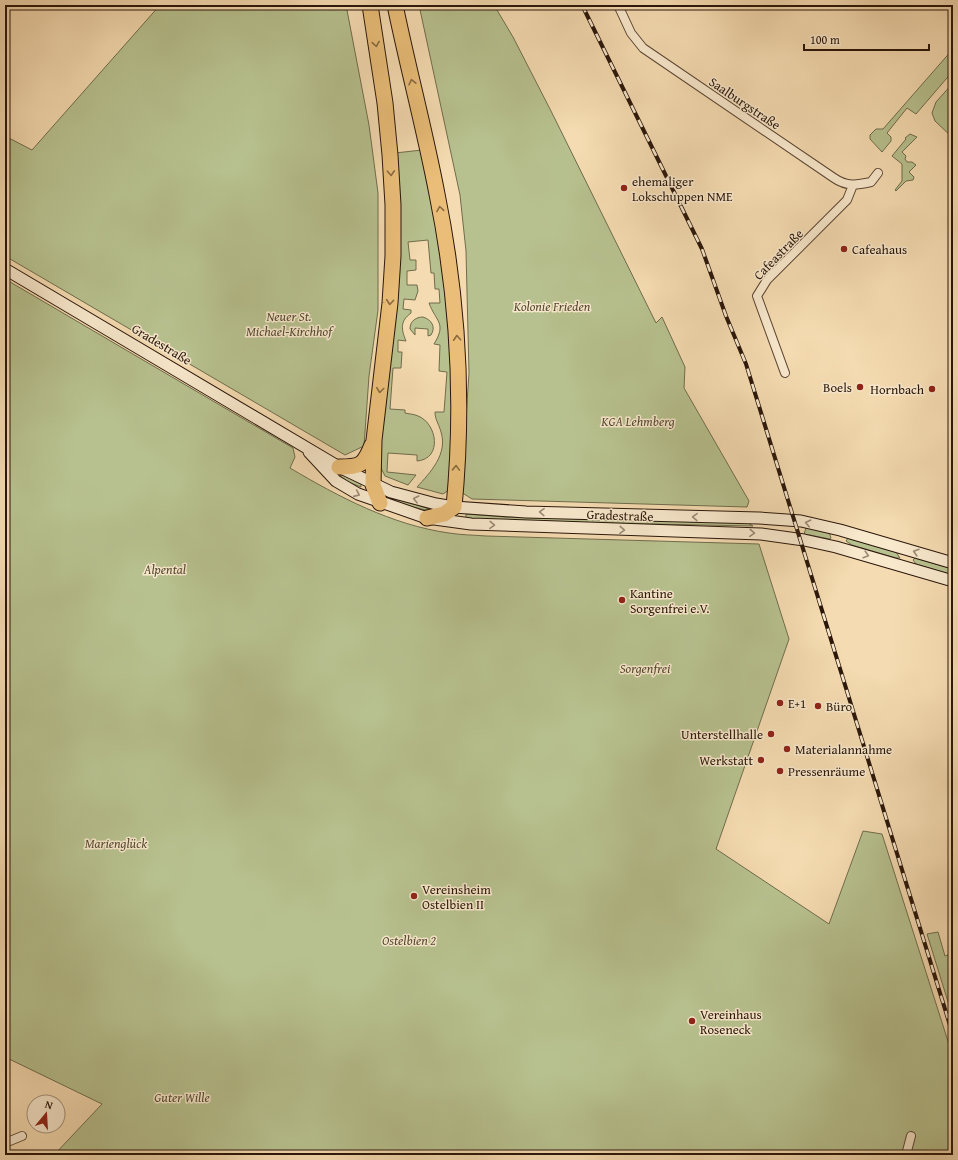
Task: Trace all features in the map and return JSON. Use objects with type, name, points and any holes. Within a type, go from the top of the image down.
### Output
[{"type":"highway","points":[[370,5],[385,103],[393,205],[393,256],[390,303],[374,440],[374,485],[380,503]]},
{"type":"highway","points":[[395,5],[438,195],[454,306],[458,360],[458,408],[454,507],[444,514],[427,518]]},
{"type":"highway","points":[[340,467],[355,467],[362,464],[367,459],[374,440]]},
{"type":"main road","name":"Gradestraße","points":[[5,269],[340,467],[374,485],[408,498],[454,507],[500,511],[759,518],[801,521],[840,530],[953,563]]},
{"type":"main road","name":"Gradestraße","points":[[304,445],[336,481],[352,491],[380,503],[427,518],[471,524],[761,534],[804,540],[836,547],[953,581]]},
{"type":"street","name":"Saalburgstraße","points":[[618,5],[631,33],[643,48],[841,183],[853,185]]},
{"type":"street","points":[[853,185],[872,182],[878,173]]},
{"type":"street","name":"Cafeastraße","points":[[785,373],[757,296],[767,280],[847,200],[853,185]]},
{"type":"street","points":[[5,1143],[22,1136]]},
{"type":"street","points":[[906,1155],[911,1136]]},
{"type":"green space","name":"Neuer St. Michael-Kirchhof","points":[[160,5],[346,5],[369,125],[378,193],[378,310],[369,376],[364,446],[345,455],[5,256],[5,136],[32,150]]},
{"type":"green space","name":"Kolonie Frieden","points":[[419,5],[494,5],[513,37],[551,111],[656,323],[662,317],[685,367],[684,388],[749,501],[747,507],[472,499],[461,492],[469,373],[466,251],[460,195]]},
{"type":"green space","points":[[953,49],[953,71],[916,114],[907,108],[887,133],[891,137],[891,141],[882,152],[870,139],[870,135],[876,129],[883,129]]},
{"type":"green space","points":[[953,83],[953,138],[935,121],[932,113],[936,102]]},
{"type":"green space","points":[[910,134],[917,137],[902,152],[906,156],[905,159],[907,162],[912,162],[916,165],[909,172],[914,177],[913,180],[906,181],[896,191],[895,190],[902,181],[902,164],[892,156],[906,139],[905,138]]},
{"type":"green space","points":[[422,150],[446,276],[454,408],[449,490],[443,494],[417,487],[432,469],[440,455],[442,448],[443,440],[435,412],[444,412],[447,372],[439,371],[440,345],[434,344],[438,337],[440,327],[429,303],[440,303],[439,289],[435,289],[434,273],[431,273],[428,240],[408,242],[410,260],[416,260],[416,270],[407,271],[407,285],[417,285],[418,291],[415,300],[404,299],[403,309],[411,310],[411,313],[407,316],[402,326],[406,341],[398,340],[398,352],[402,352],[401,368],[393,368],[390,409],[405,410],[405,413],[416,415],[424,420],[430,426],[433,433],[434,448],[431,454],[425,459],[417,461],[417,455],[388,453],[387,472],[416,475],[408,485],[385,476],[379,464],[395,153]]},
{"type":"green space","points":[[5,279],[293,448],[295,457],[290,468],[347,499],[387,517],[428,529],[463,535],[759,544],[789,639],[716,849],[829,924],[863,831],[882,834],[953,1057],[953,1155],[54,1155],[102,1104],[5,1057]]},
{"type":"green space","points":[[423,317],[429,320],[432,324],[433,329],[431,335],[428,336],[428,329],[415,328],[415,335],[410,329],[411,324],[416,319]]},
{"type":"green space","points":[[338,472],[361,484],[361,487],[348,482],[337,473]]},
{"type":"green space","points":[[389,498],[399,499],[432,510],[430,511],[404,505]]},
{"type":"green space","points":[[466,514],[505,517],[748,523],[753,526],[505,521],[466,518]]},
{"type":"green space","points":[[806,528],[829,532],[831,538],[804,534]]},
{"type":"green space","points":[[848,538],[896,552],[900,558],[852,545],[846,541]]},
{"type":"green space","points":[[915,558],[953,569],[953,576],[916,564],[913,560]]},
{"type":"green space","points":[[938,932],[945,956],[953,953],[953,1018],[927,934]]},
{"type":"railway","points":[[582,5],[702,249],[726,316],[746,364],[953,1035]]},
{"type":"place","name":"ehemaliger Lokschuppen NME","points":[[624,188]]},
{"type":"place","name":"Cafeahaus","points":[[844,249]]},
{"type":"place","name":"Boels","points":[[860,387]]},
{"type":"place","name":"Hornbach","points":[[932,389]]},
{"type":"place","name":"Kantine Sorgenfrei e.V.","points":[[622,600]]},
{"type":"place","name":"E+1","points":[[780,703]]},
{"type":"place","name":"Büro","points":[[818,706]]},
{"type":"place","name":"Unterstellhalle","points":[[771,734]]},
{"type":"place","name":"Materialannahme","points":[[787,749]]},
{"type":"place","name":"Werkstatt","points":[[761,760]]},
{"type":"place","name":"Pressenräume","points":[[780,771]]},
{"type":"place","name":"Vereinsheim Ostelbien II","points":[[414,896]]},
{"type":"place","name":"Vereinhaus Roseneck","points":[[692,1021]]},
{"type":"park label","name":"KGA Lehmberg","points":[[638,421]]},
{"type":"park label","name":"Alpental","points":[[165,569]]},
{"type":"park label","name":"Sorgenfrei","points":[[645,668]]},
{"type":"park label","name":"Marienglück","points":[[116,843]]},
{"type":"park label","name":"Ostelbien 2","points":[[409,940]]},
{"type":"park label","name":"Guter Wille","points":[[182,1097]]}]
